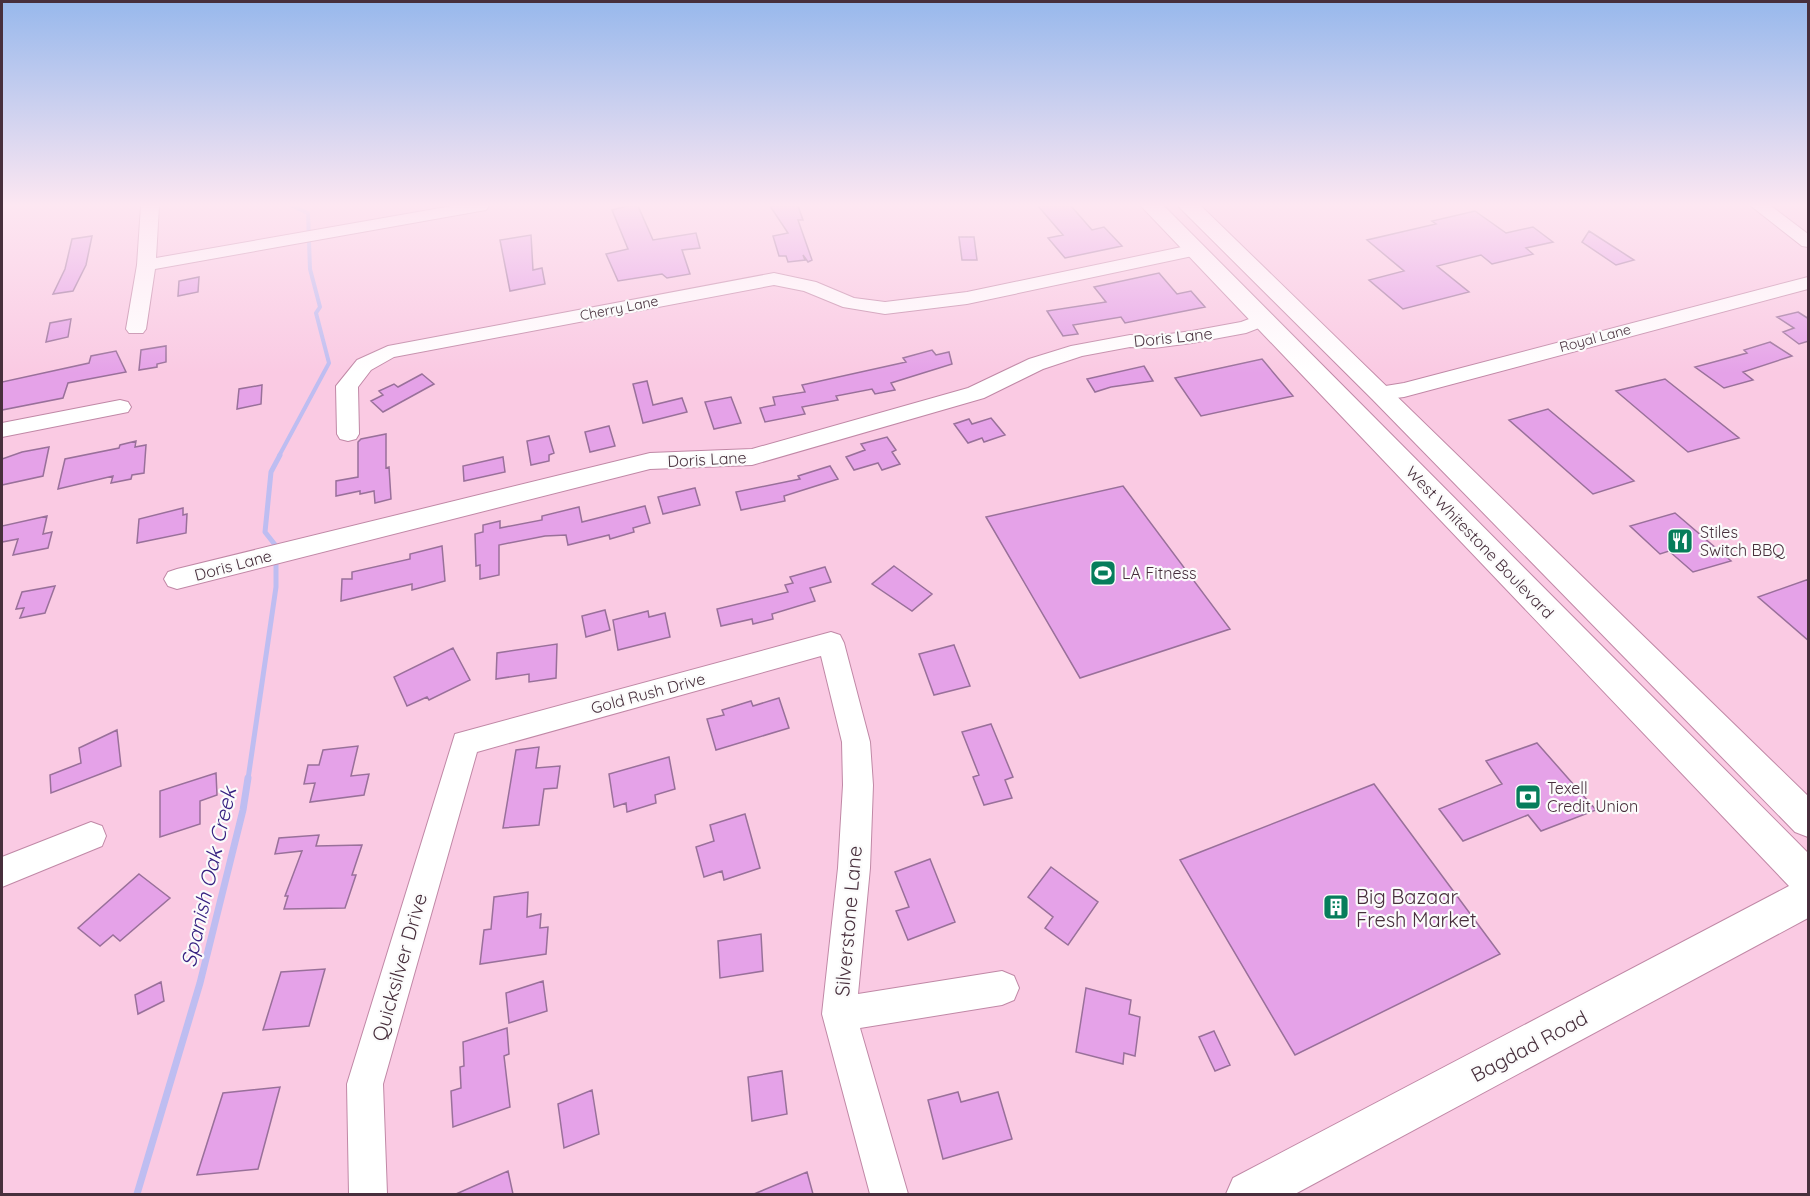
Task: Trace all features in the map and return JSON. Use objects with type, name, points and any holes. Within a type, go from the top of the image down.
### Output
[{"type":"main road","name":"West Whitestone Boulevard","points":[[1208,262],[1809,879]]},
{"type":"main road","name":"West Whitestone Boulevard","points":[[1245,262],[1381,393],[1809,820]]},
{"type":"main road","points":[[1232,285],[1253,294],[1348,388],[1364,393],[1381,393]]},
{"type":"main road","points":[[1349,407],[1370,410],[1385,417],[1511,541],[1523,546],[1535,547]]},
{"type":"main road","name":"Bagdad Road","points":[[1249,1194],[1809,897]]},
{"type":"street","points":[[136,329],[146,262]]},
{"type":"street","points":[[146,265],[164,262]]},
{"type":"street","name":"Cherry Lane","points":[[348,434],[347,386],[364,365],[388,352],[774,279],[809,286],[850,303],[885,308],[967,298],[1140,262]]},
{"type":"street","name":"Royal Lane","points":[[1381,393],[1404,390],[1809,283]]},
{"type":"street","name":"Doris Lane","points":[[177,579],[650,461],[752,457],[976,393],[1036,363],[1078,350],[1130,341],[1154,342],[1192,337],[1246,327],[1265,319]]},
{"type":"street","points":[[2,430],[120,407]]},
{"type":"street","name":"Gold Rush Drive","points":[[465,743],[831,643]]},
{"type":"street","name":"Silverstone Lane","points":[[831,643],[856,742],[858,785],[854,868],[839,1014],[889,1194]]},
{"type":"street","name":"Quicksilver Drive","points":[[368,1194],[365,1084],[465,743]]},
{"type":"street","points":[[2,872],[91,836]]},
{"type":"street","points":[[839,1014],[1002,988]]},
{"type":"building","points":[[67,262],[87,262],[73,291],[53,294]]},
{"type":"building","points":[[504,262],[533,262],[533,270],[542,268],[545,284],[510,291]]},
{"type":"building","points":[[609,262],[686,262],[690,274],[667,278],[662,274],[618,281]]},
{"type":"building","points":[[1393,262],[1454,262],[1437,266],[1469,292],[1403,309],[1369,280],[1404,271]]},
{"type":"building","points":[[1611,262],[1627,262],[1616,265]]},
{"type":"building","points":[[1159,273],[1177,294],[1191,291],[1205,307],[1125,323],[1121,317],[1073,325],[1078,334],[1063,336],[1047,311],[1106,302],[1094,287]]},
{"type":"building","points":[[199,277],[198,292],[178,296],[179,281]]},
{"type":"building","points":[[1798,312],[1809,319],[1809,341],[1799,344],[1783,332],[1794,328],[1777,317]]},
{"type":"building","points":[[71,319],[68,337],[46,342],[50,323]]},
{"type":"building","points":[[1770,342],[1792,356],[1743,372],[1753,380],[1724,388],[1695,367],[1747,353],[1744,350]]},
{"type":"building","points":[[166,346],[166,362],[157,364],[157,367],[139,370],[141,350]]},
{"type":"building","points":[[932,350],[936,355],[949,352],[952,364],[891,383],[895,390],[875,394],[872,389],[836,396],[838,400],[802,407],[805,414],[765,422],[760,408],[775,405],[773,397],[805,392],[802,385],[906,362],[903,358]]},
{"type":"building","points":[[116,351],[126,372],[68,383],[63,398],[2,410],[2,382],[89,363],[91,356]]},
{"type":"building","points":[[1262,359],[1293,396],[1201,416],[1175,378]]},
{"type":"building","points":[[1144,366],[1153,381],[1111,387],[1095,392],[1087,379]]},
{"type":"building","points":[[422,374],[434,384],[383,412],[371,401],[383,395],[379,391],[394,384],[398,387]]},
{"type":"building","points":[[1665,379],[1739,438],[1688,452],[1616,391]]},
{"type":"building","points":[[647,381],[653,405],[682,398],[687,412],[643,423],[633,384]]},
{"type":"building","points":[[262,385],[261,404],[237,409],[239,389]]},
{"type":"building","points":[[731,397],[741,423],[714,429],[705,402]]},
{"type":"building","points":[[1548,409],[1634,481],[1593,494],[1509,420]]},
{"type":"building","points":[[991,418],[1005,435],[984,442],[982,438],[968,443],[954,424],[969,419],[972,424]]},
{"type":"building","points":[[609,426],[615,446],[590,452],[585,432]]},
{"type":"building","points":[[386,434],[386,468],[389,467],[391,499],[375,503],[374,491],[360,494],[360,491],[336,496],[336,481],[358,477],[358,442],[361,439]]},
{"type":"building","points":[[549,436],[554,453],[549,455],[549,461],[531,465],[527,441]]},
{"type":"building","points":[[887,437],[896,450],[892,452],[900,464],[882,470],[878,463],[854,470],[846,457],[865,450],[861,444]]},
{"type":"building","points":[[136,441],[135,447],[146,445],[144,473],[132,475],[131,479],[111,483],[113,476],[58,489],[65,459],[119,448],[120,445]]},
{"type":"building","points":[[49,447],[43,476],[2,485],[2,459],[22,452]]},
{"type":"building","points":[[503,457],[505,472],[464,481],[463,466]]},
{"type":"building","points":[[830,466],[838,479],[784,496],[785,501],[741,510],[736,492],[800,479],[798,476]]},
{"type":"building","name":"LA Fitness","points":[[1123,486],[1230,629],[1080,678],[986,517]]},
{"type":"building","points":[[695,488],[700,505],[663,514],[658,497]]},
{"type":"building","points":[[645,506],[650,523],[633,528],[634,532],[610,539],[609,535],[568,545],[566,535],[545,536],[499,545],[499,575],[480,579],[480,565],[476,566],[475,534],[483,532],[483,525],[500,521],[500,528],[542,520],[542,516],[579,507],[582,522]]},
{"type":"building","points":[[183,508],[183,515],[187,514],[186,533],[137,543],[139,519]]},
{"type":"building","points":[[1675,513],[1731,561],[1693,572],[1669,551],[1660,554],[1630,526]]},
{"type":"building","points":[[47,516],[43,534],[52,532],[48,548],[13,555],[18,539],[2,542],[2,526]]},
{"type":"building","points":[[442,546],[445,581],[412,590],[412,584],[341,601],[342,579],[352,579],[352,572],[410,559],[410,554]]},
{"type":"building","points":[[894,566],[932,594],[912,611],[872,584]]},
{"type":"building","points":[[825,567],[831,582],[810,588],[815,601],[772,614],[773,619],[753,624],[752,619],[721,626],[717,609],[788,592],[785,585],[793,583],[790,577]]},
{"type":"building","points":[[1809,579],[1809,641],[1758,597]]},
{"type":"building","points":[[55,586],[45,613],[20,618],[24,608],[16,609],[22,592]]},
{"type":"building","points":[[605,610],[610,630],[586,637],[582,616]]},
{"type":"building","points":[[648,611],[649,617],[665,613],[670,637],[618,650],[613,620]]},
{"type":"building","points":[[557,644],[556,678],[529,682],[529,674],[496,679],[497,653]]},
{"type":"building","points":[[954,645],[970,686],[934,695],[919,654]]},
{"type":"building","points":[[453,648],[470,680],[429,700],[427,697],[407,706],[394,677]]},
{"type":"building","points":[[779,698],[789,728],[716,750],[707,719],[724,715],[722,710],[751,701],[753,706]]},
{"type":"building","points":[[991,724],[1013,777],[1005,780],[1012,798],[984,805],[973,777],[979,775],[962,732]]},
{"type":"building","points":[[117,730],[121,766],[51,793],[50,775],[81,763],[79,748]]},
{"type":"building","name":"Texell Credit Union","points":[[1537,743],[1596,810],[1541,831],[1528,815],[1463,841],[1439,809],[1502,784],[1486,761]]},
{"type":"building","points":[[358,746],[351,776],[369,774],[364,795],[310,802],[315,783],[304,784],[308,765],[319,765],[323,750]]},
{"type":"building","points":[[539,747],[536,768],[560,766],[557,788],[544,789],[539,825],[503,828],[516,750]]},
{"type":"building","points":[[669,757],[675,789],[655,795],[656,803],[627,812],[626,803],[614,807],[609,774]]},
{"type":"building","points":[[216,773],[217,795],[200,801],[200,824],[160,837],[160,791]]},
{"type":"building","name":"Big Bazaar Fresh Market","points":[[1374,784],[1500,954],[1295,1055],[1180,860]]},
{"type":"building","points":[[745,814],[760,868],[724,880],[722,871],[704,877],[696,847],[714,841],[710,825]]},
{"type":"building","points":[[319,835],[316,846],[362,845],[352,875],[356,875],[345,908],[284,909],[288,896],[285,896],[302,851],[275,854],[279,838]]},
{"type":"building","points":[[930,859],[955,922],[908,940],[896,911],[909,907],[895,872]]},
{"type":"building","points":[[1051,867],[1098,902],[1068,945],[1045,928],[1053,917],[1028,897]]},
{"type":"building","points":[[139,874],[170,898],[120,941],[113,935],[100,946],[78,928]]},
{"type":"building","points":[[528,892],[527,917],[541,914],[540,928],[548,927],[546,954],[480,964],[484,930],[491,929],[494,897]]},
{"type":"building","points":[[761,934],[763,971],[720,978],[718,941]]},
{"type":"building","points":[[325,969],[309,1026],[263,1030],[281,972]]},
{"type":"building","points":[[543,981],[547,1011],[509,1023],[506,993]]},
{"type":"building","points":[[161,982],[164,1001],[138,1014],[135,995]]},
{"type":"building","points":[[1086,988],[1131,1000],[1129,1014],[1140,1017],[1135,1056],[1124,1053],[1123,1064],[1076,1052]]},
{"type":"building","points":[[507,1028],[509,1054],[504,1056],[510,1107],[453,1127],[451,1091],[461,1088],[460,1067],[464,1066],[463,1042]]},
{"type":"building","points":[[1214,1031],[1230,1065],[1215,1071],[1199,1037]]},
{"type":"building","points":[[782,1071],[787,1114],[752,1121],[748,1077]]},
{"type":"building","points":[[280,1087],[258,1169],[197,1175],[223,1093]]},
{"type":"building","points":[[592,1090],[599,1134],[564,1148],[558,1104]]},
{"type":"building","points":[[958,1092],[961,1102],[998,1092],[1012,1139],[943,1159],[928,1100]]},
{"type":"building","points":[[508,1171],[513,1194],[456,1194]]},
{"type":"building","points":[[807,1172],[813,1194],[754,1194]]},
{"type":"waterway","name":"Spanish Oak Creek","points":[[279,456],[329,363],[316,313],[320,307],[310,262]]},
{"type":"waterway","name":"Spanish Oak Creek","points":[[276,546],[265,532],[271,472],[280,455]]},
{"type":"waterway","name":"Spanish Oak Creek","points":[[248,779],[276,587],[276,560]]},
{"type":"waterway","name":"Spanish Oak Creek","points":[[137,1194],[200,983],[243,810],[248,778]]},
{"type":"place","name":"Stiles Switch BBQ","points":[[1680,541]]},
{"type":"place","name":"LA Fitness","points":[[1103,573]]},
{"type":"place","name":"Texell Credit Union","points":[[1528,797]]},
{"type":"place","name":"Big Bazaar Fresh Market","points":[[1336,907]]}]
